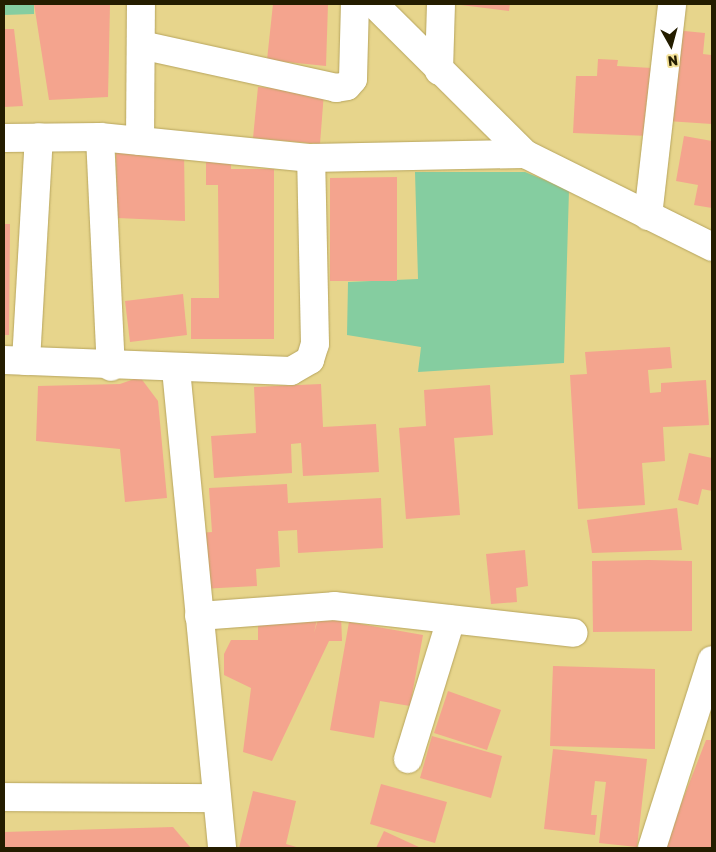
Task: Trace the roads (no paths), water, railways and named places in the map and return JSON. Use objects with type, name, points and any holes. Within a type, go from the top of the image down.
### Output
[{"type":"street","points":[[140,141],[141,4]]},
{"type":"street","points":[[141,45],[336,88],[347,86],[353,79],[355,4]]},
{"type":"street","points":[[374,4],[439,71],[525,154],[712,247]]},
{"type":"street","points":[[439,71],[441,4]]},
{"type":"street","points":[[648,216],[672,4]]},
{"type":"street","points":[[39,137],[15,360],[112,367],[291,371],[310,360],[315,344],[311,158]]},
{"type":"street","points":[[4,138],[100,137],[311,158],[525,154]]},
{"type":"street","points":[[100,137],[112,367]]},
{"type":"street","points":[[176,369],[222,848]]},
{"type":"street","points":[[199,616],[334,606],[573,632]]},
{"type":"street","points":[[408,759],[450,619]]},
{"type":"street","points":[[652,848],[700,729],[712,660]]},
{"type":"street","points":[[4,798],[217,798]]}]
